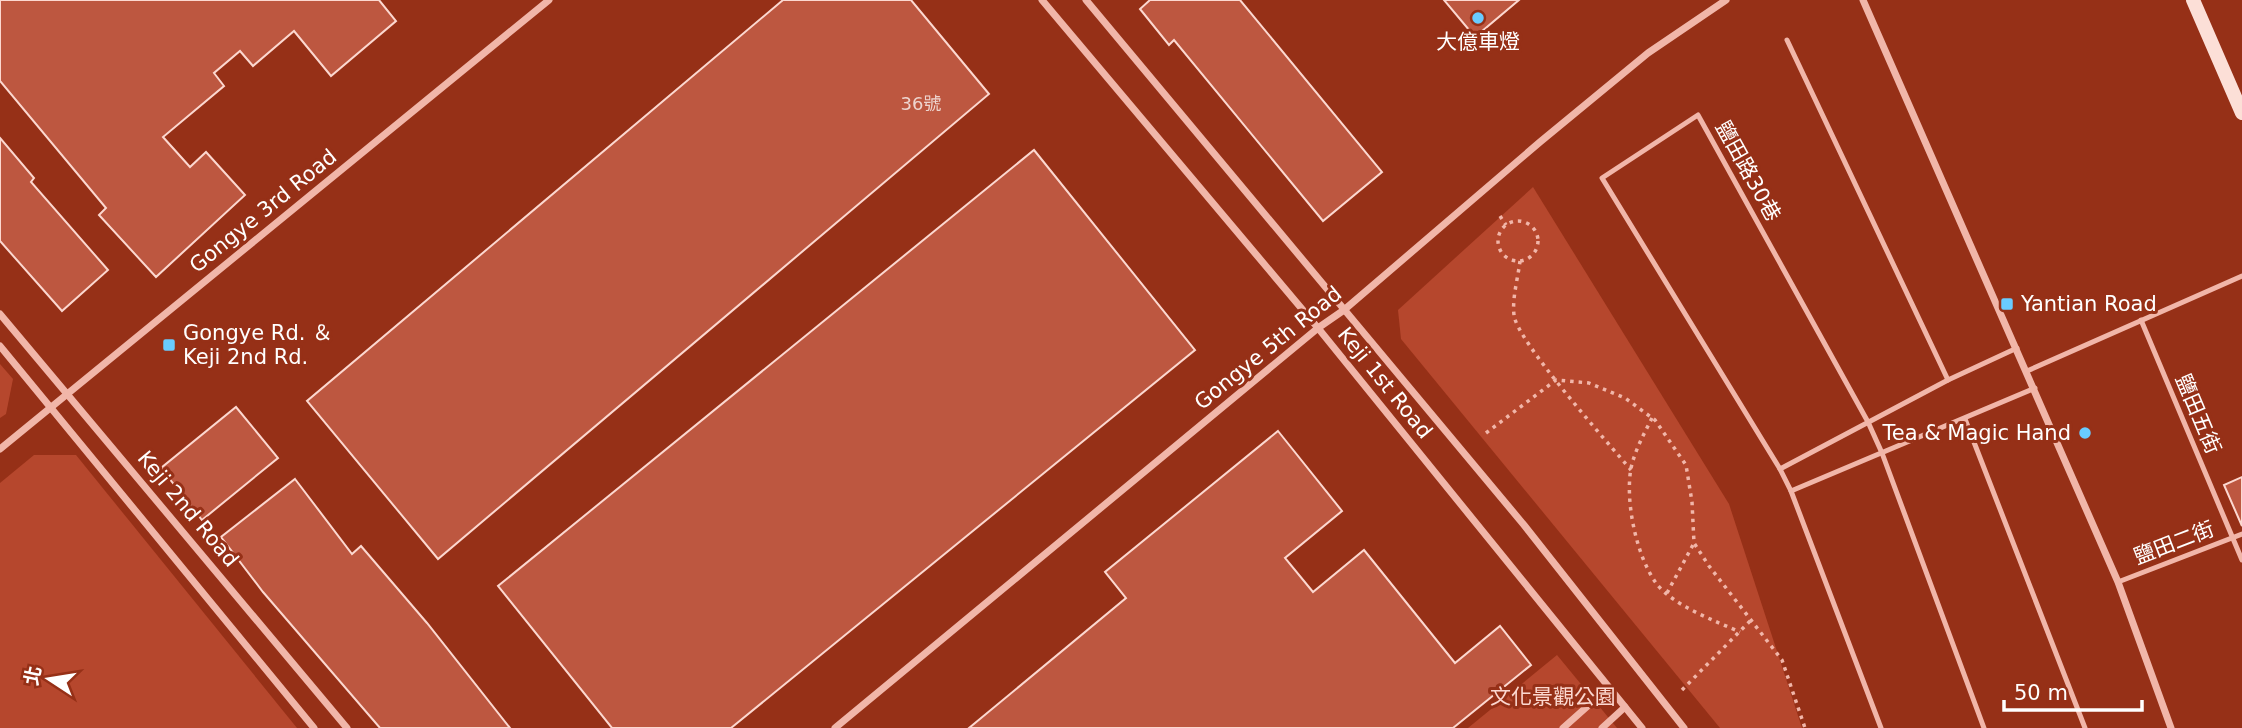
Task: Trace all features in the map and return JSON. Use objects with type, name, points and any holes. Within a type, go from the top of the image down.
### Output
[{"type":"street","name":"Gongye 3rd Road","points":[[0,449],[549,0]]},
{"type":"street","name":"Keji 1st Road","points":[[1042,0],[1318,328],[1642,728]]},
{"type":"street","name":"Keji 1st Road","points":[[1086,0],[1524,525],[1684,728]]},
{"type":"street","name":"Gongye 5th Road","points":[[835,728],[1318,328],[1344,310],[1638,61],[1726,0]]},
{"type":"street","points":[[1863,0],[2118,582],[2171,728]]},
{"type":"street","points":[[2193,0],[2242,113]]},
{"type":"street","name":"Keji 2nd Road","points":[[0,314],[347,728]]},
{"type":"street","name":"Keji 2nd Road","points":[[0,346],[314,728]]},
{"type":"street","points":[[1563,728],[1608,688]]},
{"type":"street","points":[[1602,728],[1625,707]]},
{"type":"lane","points":[[1787,40],[1948,380]]},
{"type":"lane","name":"鹽田路30巷","points":[[1881,728],[1791,491],[1780,469],[1602,178],[1698,115],[1868,422],[1984,728]]},
{"type":"lane","points":[[2027,371],[2242,276]]},
{"type":"lane","name":"鹽田五街","points":[[2141,320],[2242,560]]},
{"type":"lane","points":[[1780,469],[1948,380],[2017,348]]},
{"type":"lane","points":[[1791,491],[2035,388]]},
{"type":"lane","points":[[1965,419],[2085,728]]},
{"type":"lane","name":"鹽田二街","points":[[2118,582],[2242,534]]},
{"type":"path","points":[[1500,216],[1506,225]]},
{"type":"path","points":[[1512,222],[1526,222],[1536,231],[1538,237],[1532,256],[1520,261],[1507,258],[1500,248],[1499,235],[1506,225],[1512,222]]},
{"type":"path","points":[[1520,261],[1513,316],[1556,380],[1631,470]]},
{"type":"path","points":[[1486,433],[1556,380],[1589,383],[1625,398],[1652,418],[1686,465],[1692,502],[1694,543],[1782,660],[1805,728]]},
{"type":"path","points":[[1652,418],[1638,445],[1631,470],[1631,516],[1644,561],[1657,584],[1667,593],[1709,618],[1740,632]]},
{"type":"path","points":[[1667,593],[1694,543]]},
{"type":"path","points":[[1682,690],[1751,620]]},
{"type":"green space","points":[[1533,187],[1729,504],[1802,728],[1720,728],[1401,339],[1398,310]]},
{"type":"green space","points":[[0,364],[13,379],[6,414],[0,418]]},
{"type":"green space","points":[[34,455],[76,455],[297,728],[0,728],[0,483]]},
{"type":"green space","name":"文化景觀公園","points":[[1557,655],[1617,728],[1468,728]]},
{"type":"building","points":[[0,0],[379,0],[396,21],[331,76],[294,31],[253,66],[240,51],[214,73],[224,86],[163,137],[190,167],[206,152],[245,195],[156,277],[99,215],[106,208],[0,81]]},
{"type":"building","points":[[783,0],[911,0],[989,94],[438,559],[307,401]]},
{"type":"building","points":[[1150,0],[1240,0],[1382,172],[1323,221],[1174,40],[1169,45],[1140,9]]},
{"type":"building","name":"大億車燈","points":[[1444,0],[1519,0],[1475,37]]},
{"type":"building","points":[[0,138],[34,178],[31,182],[108,270],[62,311],[0,241]]},
{"type":"building","points":[[1034,150],[1195,350],[731,728],[612,728],[498,586]]},
{"type":"building","points":[[236,407],[278,458],[202,520],[161,468]]},
{"type":"building","points":[[1278,431],[1342,511],[1285,558],[1313,592],[1364,550],[1455,663],[1500,626],[1531,665],[1453,728],[969,728],[1126,598],[1105,572]]},
{"type":"building","points":[[2242,477],[2242,526],[2224,485]]},
{"type":"building","points":[[295,479],[352,554],[361,546],[427,623],[510,728],[380,728],[263,592],[221,537]]},
{"type":"place","name":"大億車燈","points":[[1478,18]]},
{"type":"place","name":"Yantian Road","points":[[2007,304]]},
{"type":"place","name":"Gongye Rd. ＆ Keji 2nd Rd.","points":[[169,345]]},
{"type":"place","name":"Tea & Magic Hand","points":[[2085,433]]}]
